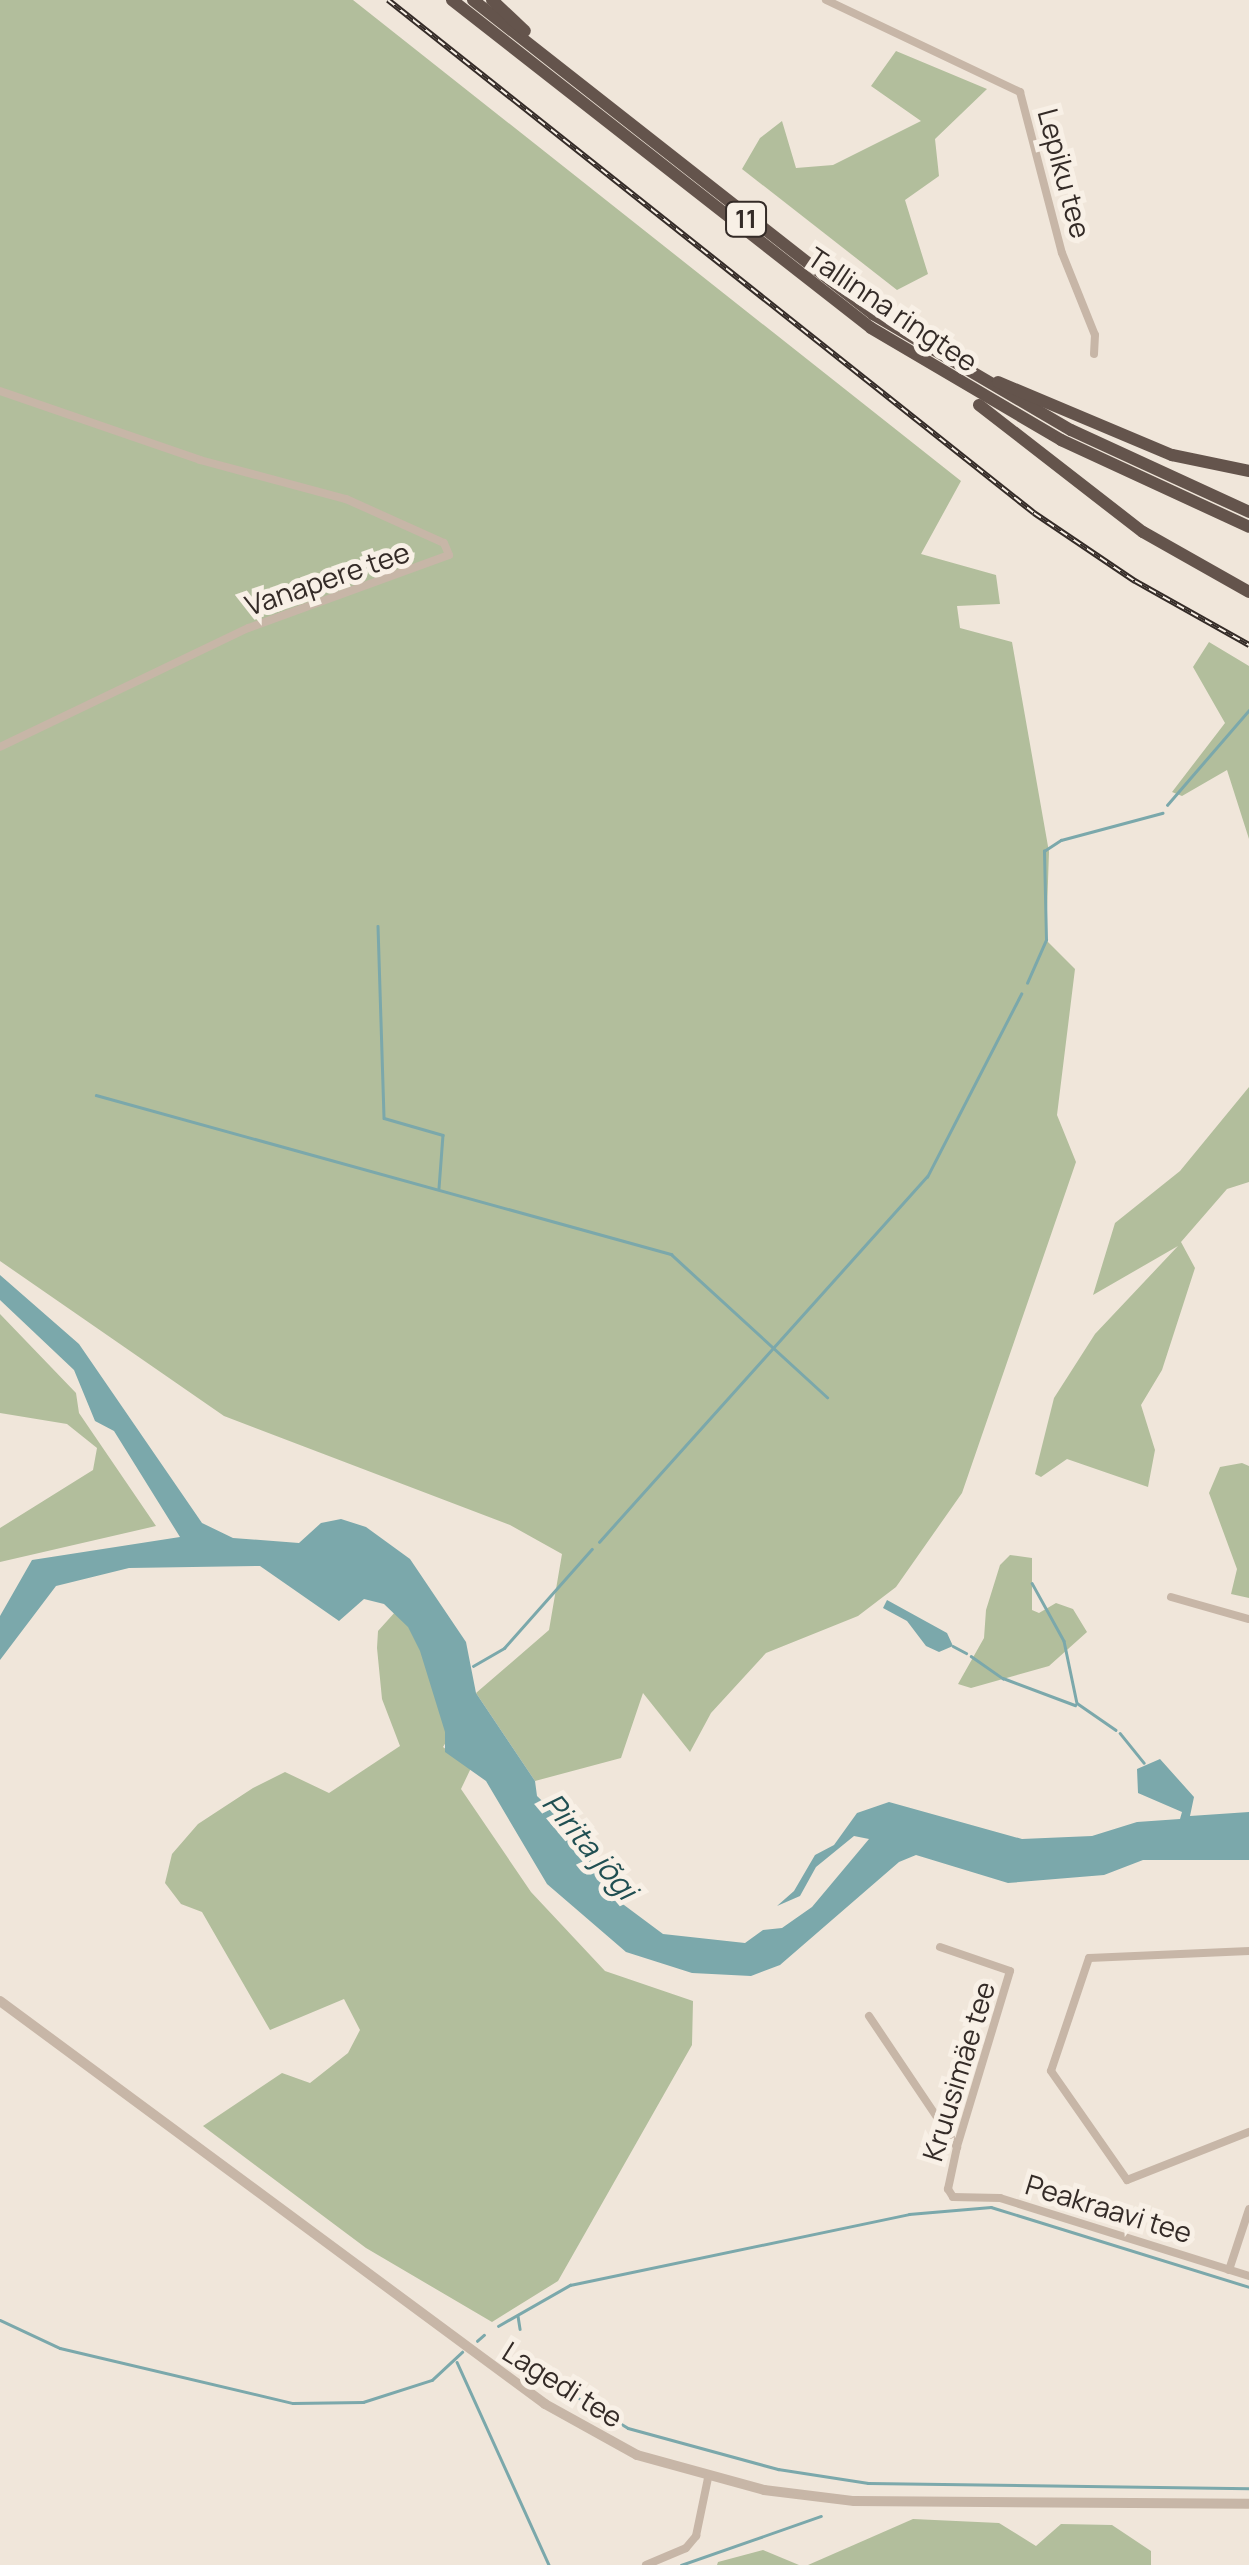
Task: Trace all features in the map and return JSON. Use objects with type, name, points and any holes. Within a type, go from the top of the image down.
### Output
[{"type":"highway","name":"Tallinna ringtee","points":[[452,0],[758,246],[931,366],[1061,440],[1249,527]]},
{"type":"highway","name":"Tallinna ringtee","points":[[473,0],[792,255],[929,349],[1071,430],[1249,512]]},
{"type":"highway","points":[[492,0],[559,59],[571,79]]},
{"type":"highway","points":[[929,349],[1172,455],[1249,472]]},
{"type":"highway","points":[[931,366],[945,384],[1017,429],[1143,532],[1249,592]]},
{"type":"street","name":"Lepiku tee","points":[[826,0],[1020,92],[1062,252],[1095,335],[1094,354]]},
{"type":"street","name":"Vanapere tee","points":[[0,391],[200,460],[346,499],[444,543],[449,556],[248,628],[0,747]]},
{"type":"street","points":[[1171,1597],[1249,1619]]},
{"type":"street","name":"Kruusimäe tee","points":[[940,1947],[1010,1971],[956,2147],[948,2189],[954,2197]]},
{"type":"street","points":[[1249,1951],[1089,1958],[1051,2071],[1127,2180],[1249,2132]]},
{"type":"street","name":"Lagedi tee","points":[[0,2001],[545,2404],[637,2454],[708,2478],[854,2501],[1249,2504]]},
{"type":"street","points":[[869,2016],[956,2147]]},
{"type":"street","name":"Peakraavi tee","points":[[954,2197],[1000,2198],[1249,2276]]},
{"type":"street","points":[[1230,2270],[1249,2208]]},
{"type":"street","points":[[646,2565],[686,2548],[696,2536],[708,2478]]},
{"type":"green space","points":[[0,0],[353,0],[961,481],[921,554],[996,575],[1000,604],[957,606],[960,628],[1012,642],[1049,852],[1046,940],[1075,969],[1057,1115],[1076,1162],[962,1493],[896,1587],[858,1616],[766,1653],[711,1713],[690,1752],[643,1693],[621,1758],[535,1781],[476,1693],[549,1630],[562,1554],[510,1525],[224,1416],[0,1261]]},
{"type":"green space","points":[[896,51],[987,89],[935,139],[939,176],[905,200],[928,274],[897,290],[742,169],[760,138],[782,121],[796,168],[833,165],[921,121],[871,86]]},
{"type":"green space","points":[[1209,642],[1249,666],[1249,839],[1227,770],[1182,796],[1172,792],[1225,723],[1193,667]]},
{"type":"green space","points":[[1249,1087],[1249,1182],[1227,1189],[1181,1242],[1195,1268],[1162,1370],[1141,1405],[1155,1450],[1148,1487],[1067,1459],[1041,1477],[1035,1474],[1054,1398],[1095,1334],[1178,1246],[1093,1295],[1115,1223],[1180,1171]]},
{"type":"green space","points":[[0,1314],[76,1393],[79,1413],[156,1526],[0,1562],[0,1528],[93,1470],[97,1448],[67,1424],[0,1413]]},
{"type":"green space","points":[[1242,1463],[1249,1466],[1249,1598],[1231,1594],[1237,1569],[1209,1493],[1220,1467]]},
{"type":"green space","points":[[1010,1555],[1032,1558],[1032,1610],[1039,1613],[1056,1603],[1073,1609],[1087,1632],[1049,1666],[971,1688],[958,1684],[984,1638],[986,1610],[1000,1565]]},
{"type":"green space","points":[[396,1611],[433,1616],[467,1708],[443,1747],[471,1768],[461,1789],[531,1892],[605,1971],[693,2001],[692,2045],[558,2281],[492,2322],[366,2248],[203,2126],[282,2073],[310,2083],[348,2053],[360,2030],[344,1999],[270,2030],[202,1912],[181,1904],[165,1883],[172,1854],[198,1824],[253,1788],[285,1772],[329,1793],[400,1746],[382,1699],[377,1648],[378,1631]]},
{"type":"green space","points":[[913,2519],[999,2523],[1036,2546],[1061,2524],[1112,2525],[1151,2551],[1151,2565],[808,2565]]},
{"type":"green space","points":[[763,2550],[799,2565],[717,2565],[718,2562]]},
{"type":"water","points":[[0,1275],[79,1344],[202,1523],[233,1538],[299,1543],[321,1523],[341,1519],[366,1527],[410,1559],[466,1642],[476,1693],[535,1781],[537,1796],[563,1821],[620,1902],[663,1934],[745,1943],[763,1930],[782,1928],[812,1907],[869,1839],[854,1836],[816,1867],[800,1896],[777,1906],[794,1891],[815,1855],[834,1845],[857,1813],[889,1802],[1022,1839],[1092,1836],[1137,1822],[1180,1819],[1182,1812],[1138,1793],[1137,1769],[1160,1759],[1194,1797],[1190,1816],[1249,1812],[1249,1860],[1143,1860],[1104,1875],[1008,1883],[916,1855],[899,1862],[780,1965],[751,1976],[692,1973],[626,1952],[547,1884],[486,1781],[445,1752],[445,1732],[420,1651],[408,1627],[384,1604],[364,1599],[339,1621],[260,1566],[129,1568],[56,1586],[0,1660],[0,1616],[32,1560],[180,1537],[114,1431],[95,1421],[74,1370],[0,1300]]},
{"type":"water","points":[[887,1600],[947,1633],[953,1646],[939,1652],[926,1646],[907,1621],[883,1608]]},
{"type":"waterway","points":[[1167,805],[1249,710]]},
{"type":"waterway","points":[[1027,983],[1046,940],[1044,851],[1061,840],[1162,813]]},
{"type":"waterway","points":[[378,926],[384,1118],[443,1135],[439,1188]]},
{"type":"waterway","points":[[599,1542],[927,1177],[1021,994]]},
{"type":"waterway","points":[[96,1095],[671,1254],[827,1397]]},
{"type":"waterway","points":[[473,1666],[504,1648],[592,1549]]},
{"type":"waterway","points":[[1032,1583],[1064,1641],[1077,1703],[1116,1730]]},
{"type":"waterway","points":[[953,1646],[966,1653]]},
{"type":"waterway","points":[[971,1656],[1003,1678],[1075,1705]]},
{"type":"waterway","points":[[1120,1733],[1144,1763]]},
{"type":"waterway","points":[[498,2326],[570,2285],[909,2214],[991,2207],[1249,2287]]},
{"type":"waterway","points":[[518,2316],[520,2329]]},
{"type":"waterway","points":[[0,2320],[60,2348],[293,2403],[363,2402],[432,2380],[462,2352]]},
{"type":"waterway","points":[[477,2341],[484,2335]]},
{"type":"waterway","points":[[457,2362],[549,2565]]},
{"type":"waterway","points":[[522,2363],[628,2428],[778,2469],[868,2483],[1249,2488]]},
{"type":"waterway","points":[[681,2565],[821,2516]]},
{"type":"railway","points":[[388,0],[1034,513],[1135,581],[1249,645]]},
{"type":"water label","name":"Pirita jõgi","points":[[590,1846]]}]
